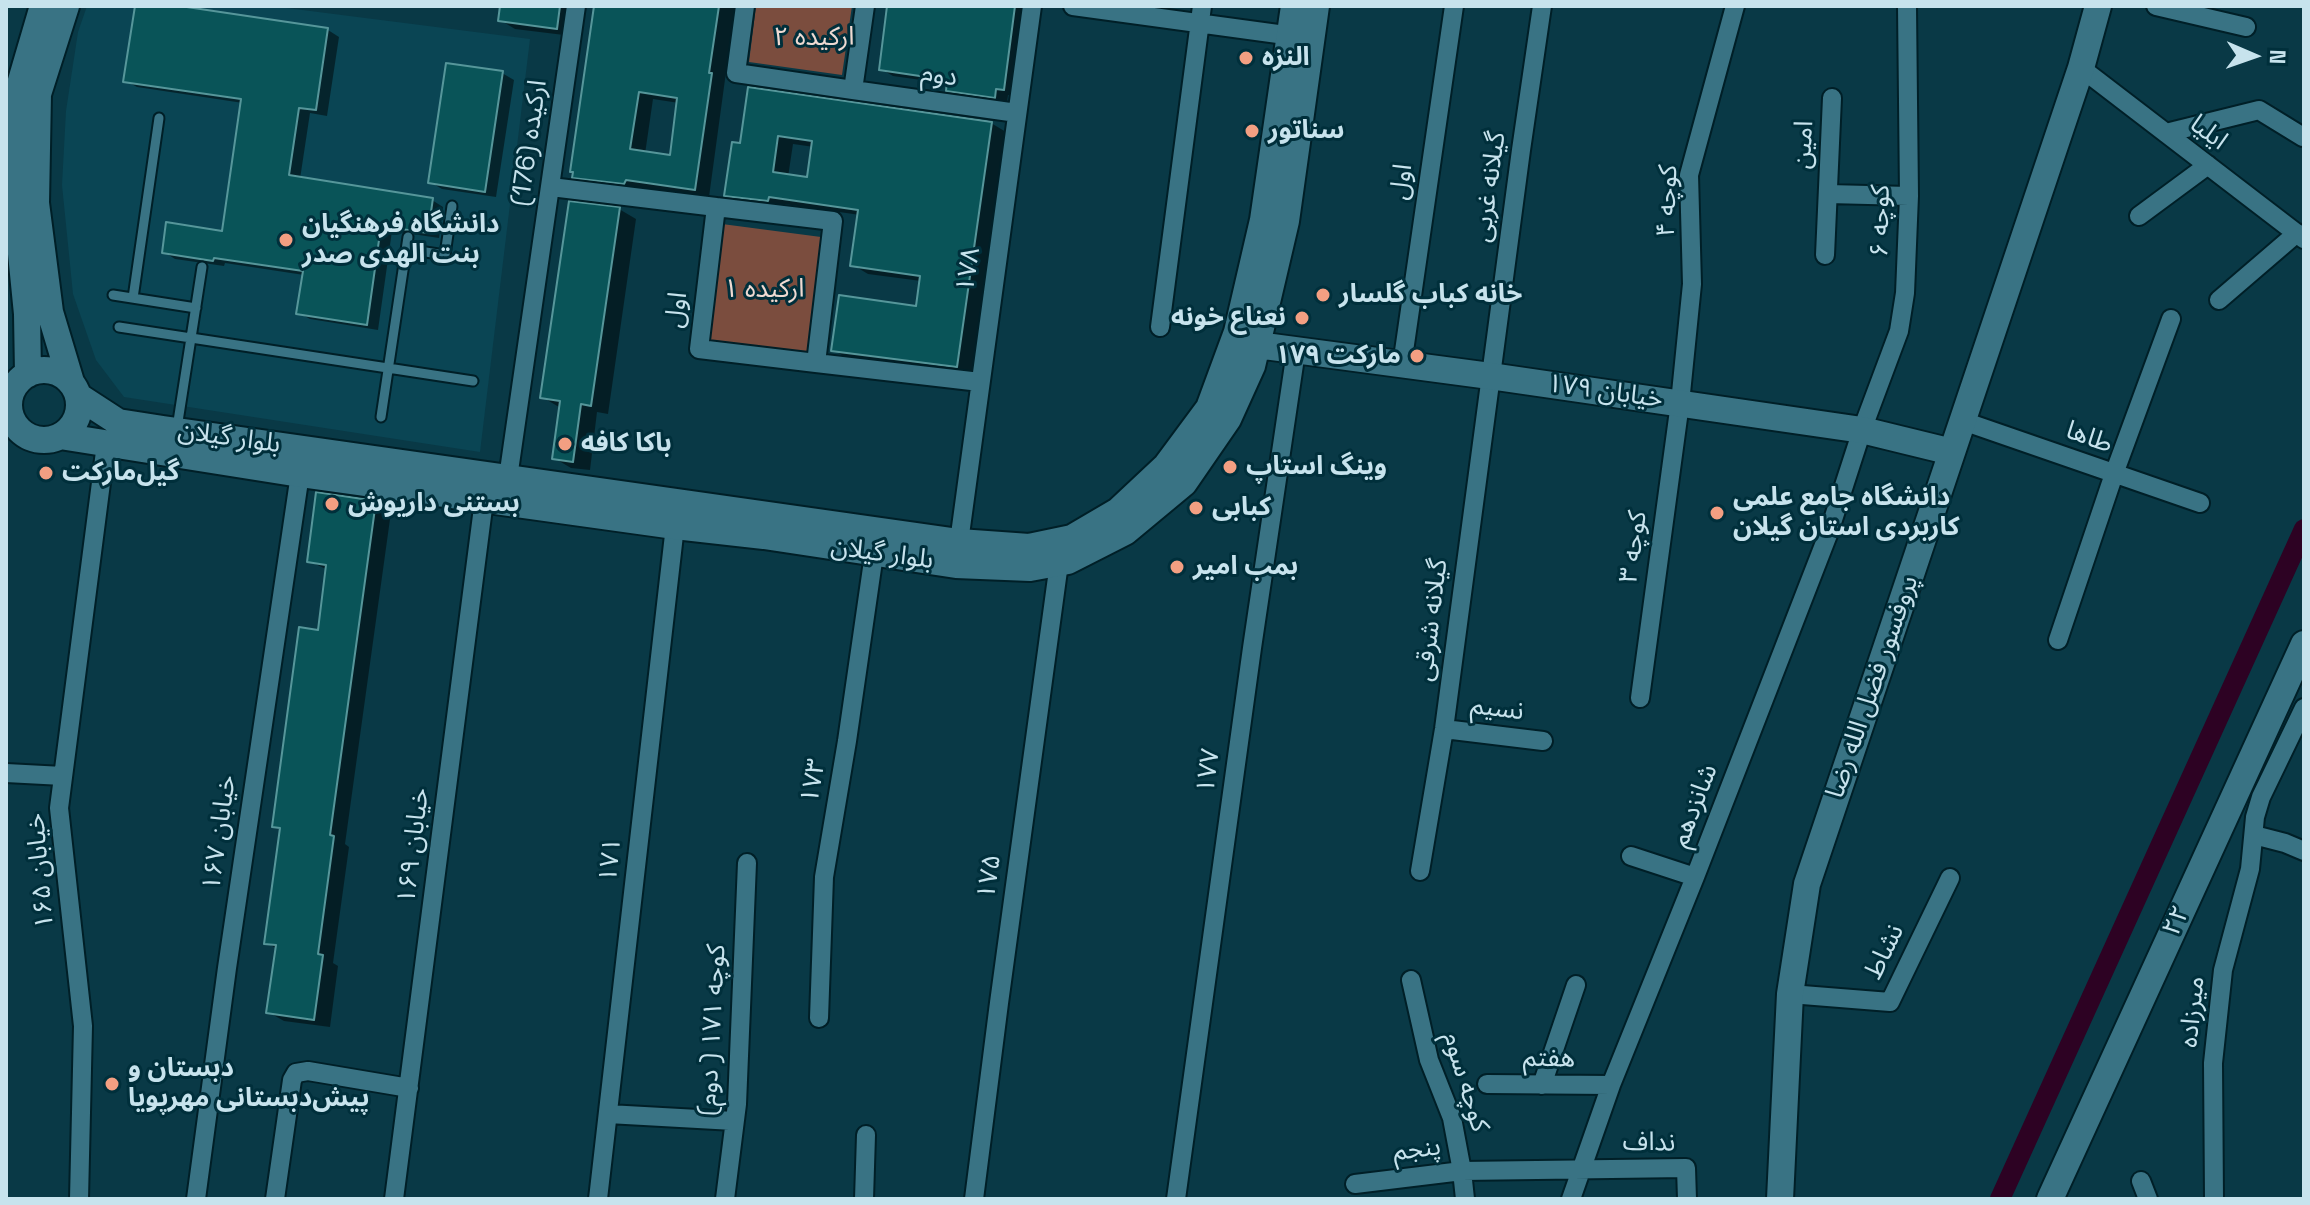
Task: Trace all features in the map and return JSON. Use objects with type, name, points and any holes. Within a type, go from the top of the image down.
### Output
[{"type":"main road","points":[[43,6],[18,91],[16,203],[27,314],[17,381],[10,398],[10,413],[12,427],[30,437],[45,440],[60,436],[72,426],[78,412],[50,312],[36,203],[38,94],[66,6]]},
{"type":"main road","name":"بلوار گیلان","points":[[60,436],[300,474],[956,565],[1030,568],[1068,561],[1125,532],[1184,483],[1228,419],[1252,366],[1286,221],[1301,37],[1294,6]]},
{"type":"main road","name":"بلوار گیلان","points":[[74,389],[118,422],[176,431],[959,542],[1029,547],[1072,538],[1118,511],[1166,466],[1209,408],[1237,332],[1301,37],[1316,6]]},
{"type":"main road","name":"پروفسور فضل الله رضا","points":[[1780,1199],[1790,994],[1807,884],[2081,68],[2098,6]]},
{"type":"main road","name":"خیابان ۱۷۹","points":[[1257,345],[1862,430],[1952,452]]},
{"type":"main road","points":[[17,381],[43,370],[58,373],[74,389]]},
{"type":"main road","name":"۲۲","points":[[2050,1199],[2304,644]]},
{"type":"street","name":"ارکیده (176)","points":[[508,478],[576,6]]},
{"type":"street","name":"دوم","points":[[745,6],[736,73],[1017,113]]},
{"type":"street","points":[[853,90],[865,6]]},
{"type":"street","name":"۱۷۸","points":[[959,542],[1032,6]]},
{"type":"street","points":[[1073,6],[1202,15],[1301,37]]},
{"type":"street","name":"اول","points":[[1402,365],[1454,6]]},
{"type":"street","name":"گیلانه غربی","points":[[1490,376],[1542,6]]},
{"type":"street","name":"کوچه ۴","points":[[1680,403],[1692,284],[1689,175],[1735,6]]},
{"type":"street","name":"کوچه ۶","points":[[1862,430],[1899,331],[1905,293],[1909,196],[1907,6]]},
{"type":"street","points":[[2156,6],[2246,27]]},
{"type":"street","points":[[1160,327],[1202,15]]},
{"type":"street","name":"ایلیا","points":[[2081,68],[2301,236]]},
{"type":"street","name":"امین","points":[[1825,255],[1832,98]]},
{"type":"street","points":[[2166,133],[2259,110],[2303,137]]},
{"type":"street","points":[[2139,216],[2208,165]]},
{"type":"street","points":[[551,187],[833,221],[816,363]]},
{"type":"street","name":"امین","points":[[1828,194],[1909,196]]},
{"type":"street","name":"اول","points":[[716,207],[699,349],[980,382]]},
{"type":"street","points":[[2219,300],[2301,236]]},
{"type":"street","points":[[2058,640],[2171,319]]},
{"type":"street","name":"۱۷۷","points":[[1176,1199],[1296,351]]},
{"type":"street","name":"گیلانه شرقی","points":[[1420,871],[1444,729],[1490,376]]},
{"type":"street","name":"کوچه ۳","points":[[1640,698],[1680,403]]},
{"type":"street","name":"طاها","points":[[1963,421],[2200,503]]},
{"type":"street","name":"شانزدهم","points":[[1571,1199],[1611,1085],[1829,532],[1862,430]]},
{"type":"street","name":"خیابان ۱۶۵","points":[[79,1199],[83,1026],[59,808],[106,444]]},
{"type":"street","name":"خیابان ۱۶۷","points":[[196,1199],[229,952],[300,474]]},
{"type":"street","name":"خیابان ۱۶۹","points":[[394,1199],[484,500]]},
{"type":"street","name":"۱۷۱","points":[[598,1199],[675,526]]},
{"type":"street","name":"۱۷۳","points":[[819,1018],[824,877],[874,554]]},
{"type":"street","name":"۱۷۵","points":[[974,1199],[1059,563]]},
{"type":"street","name":"میرزاده","points":[[2214,1199],[2213,1063],[2223,970],[2250,869],[2255,817],[2261,797],[2304,708]]},
{"type":"street","name":"نسیم","points":[[1444,729],[1543,741]]},
{"type":"street","points":[[6,773],[63,776]]},
{"type":"street","points":[[2254,835],[2304,851]]},
{"type":"street","points":[[1631,856],[1695,877]]},
{"type":"street","name":"کوچه ۱۷۱ ( دوم)","points":[[725,1199],[734,1121],[747,863]]},
{"type":"street","name":"نشاط","points":[[1790,994],[1890,1002],[1950,878]]},
{"type":"street","name":"کوچه سوم","points":[[1411,980],[1429,1060],[1452,1118],[1465,1199]]},
{"type":"street","points":[[1542,1085],[1576,985]]},
{"type":"street","points":[[275,1199],[292,1080],[296,1073],[308,1071],[409,1088]]},
{"type":"street","name":"هفتم","points":[[1487,1084],[1611,1085]]},
{"type":"street","points":[[608,1114],[734,1121]]},
{"type":"street","points":[[864,1199],[866,1135]]},
{"type":"street","name":"نداف","points":[[1581,1169],[1686,1168],[1687,1199]]},
{"type":"street","name":"پنجم","points":[[1355,1184],[1462,1171],[1581,1169]]},
{"type":"street","points":[[2141,1181],[2148,1199]]},
{"type":"lane","points":[[133,298],[159,118]]},
{"type":"lane","points":[[406,249],[445,255],[452,206]]},
{"type":"lane","points":[[381,417],[408,237]]},
{"type":"lane","points":[[176,431],[202,267]]},
{"type":"lane","points":[[113,295],[196,308]]},
{"type":"lane","points":[[119,327],[473,381]]},
{"type":"shaded area","name":"دانشگاه فرهنگیان بنت الهدی صدر","points":[[87,6],[271,6],[530,39],[480,452],[124,397],[96,360],[73,294],[62,185],[66,111],[78,32]]},
{"type":"green space","name":"ارکیده ۲","points":[[756,6],[852,6],[842,75],[749,62]]},
{"type":"green space","name":"ارکیده ۱","points":[[722,224],[821,237],[807,355],[708,343]]},
{"type":"building","points":[[135,6],[180,6],[328,28],[316,110],[299,108],[289,175],[433,198],[428,233],[381,226],[367,325],[296,314],[303,271],[162,253],[166,222],[222,231],[241,99],[123,82]]},
{"type":"building","points":[[500,6],[560,6],[557,29],[498,21]]},
{"type":"building","points":[[594,6],[719,6],[695,190],[626,180],[624,184],[572,178],[573,172],[570,172]],"holes":[[[639,92],[677,98],[670,155],[630,149]]]},
{"type":"building","points":[[887,6],[1015,6],[1004,90],[996,89],[995,98],[946,91],[947,80],[879,70]]},
{"type":"building","points":[[446,63],[503,71],[485,192],[428,183]]},
{"type":"building","points":[[748,87],[992,122],[957,367],[831,351],[839,295],[916,306],[920,276],[850,266],[858,210],[769,197],[768,201],[724,196],[732,142],[740,143]],"holes":[[[778,136],[812,141],[807,177],[773,172]]]},
{"type":"building","points":[[569,201],[620,207],[591,406],[581,404],[573,462],[552,459],[560,401],[540,398]]},
{"type":"building","points":[[316,492],[376,501],[330,835],[334,836],[318,954],[323,955],[314,1020],[266,1013],[276,945],[264,944],[280,828],[272,827],[299,627],[318,630],[326,565],[307,562]]},
{"type":"waterway","points":[[2000,1199],[2304,529]]},
{"type":"place","name":"النزه","points":[[1246,58]]},
{"type":"place","name":"سناتور","points":[[1252,131]]},
{"type":"place","name":"دانشگاه فرهنگیان بنت الهدی صدر","points":[[286,240]]},
{"type":"place","name":"خانه کباب گلسار","points":[[1323,295]]},
{"type":"place","name":"نعناع خونه","points":[[1302,318]]},
{"type":"place","name":"۱۷۹ مارکت","points":[[1417,356]]},
{"type":"place","name":"باکا کافه","points":[[565,444]]},
{"type":"place","name":"وینگ استاپ","points":[[1230,467]]},
{"type":"place","name":"گیل‌مارکت","points":[[46,473]]},
{"type":"place","name":"بستنی داریوش","points":[[332,504]]},
{"type":"place","name":"کبابی","points":[[1196,508]]},
{"type":"place","name":"دانشگاه جامع علمی کاربردی استان گیلان","points":[[1717,513]]},
{"type":"place","name":"بمب امیر","points":[[1177,567]]},
{"type":"place","name":"دبستان و پیش‌دبستانی مهرپویا","points":[[112,1084]]}]
